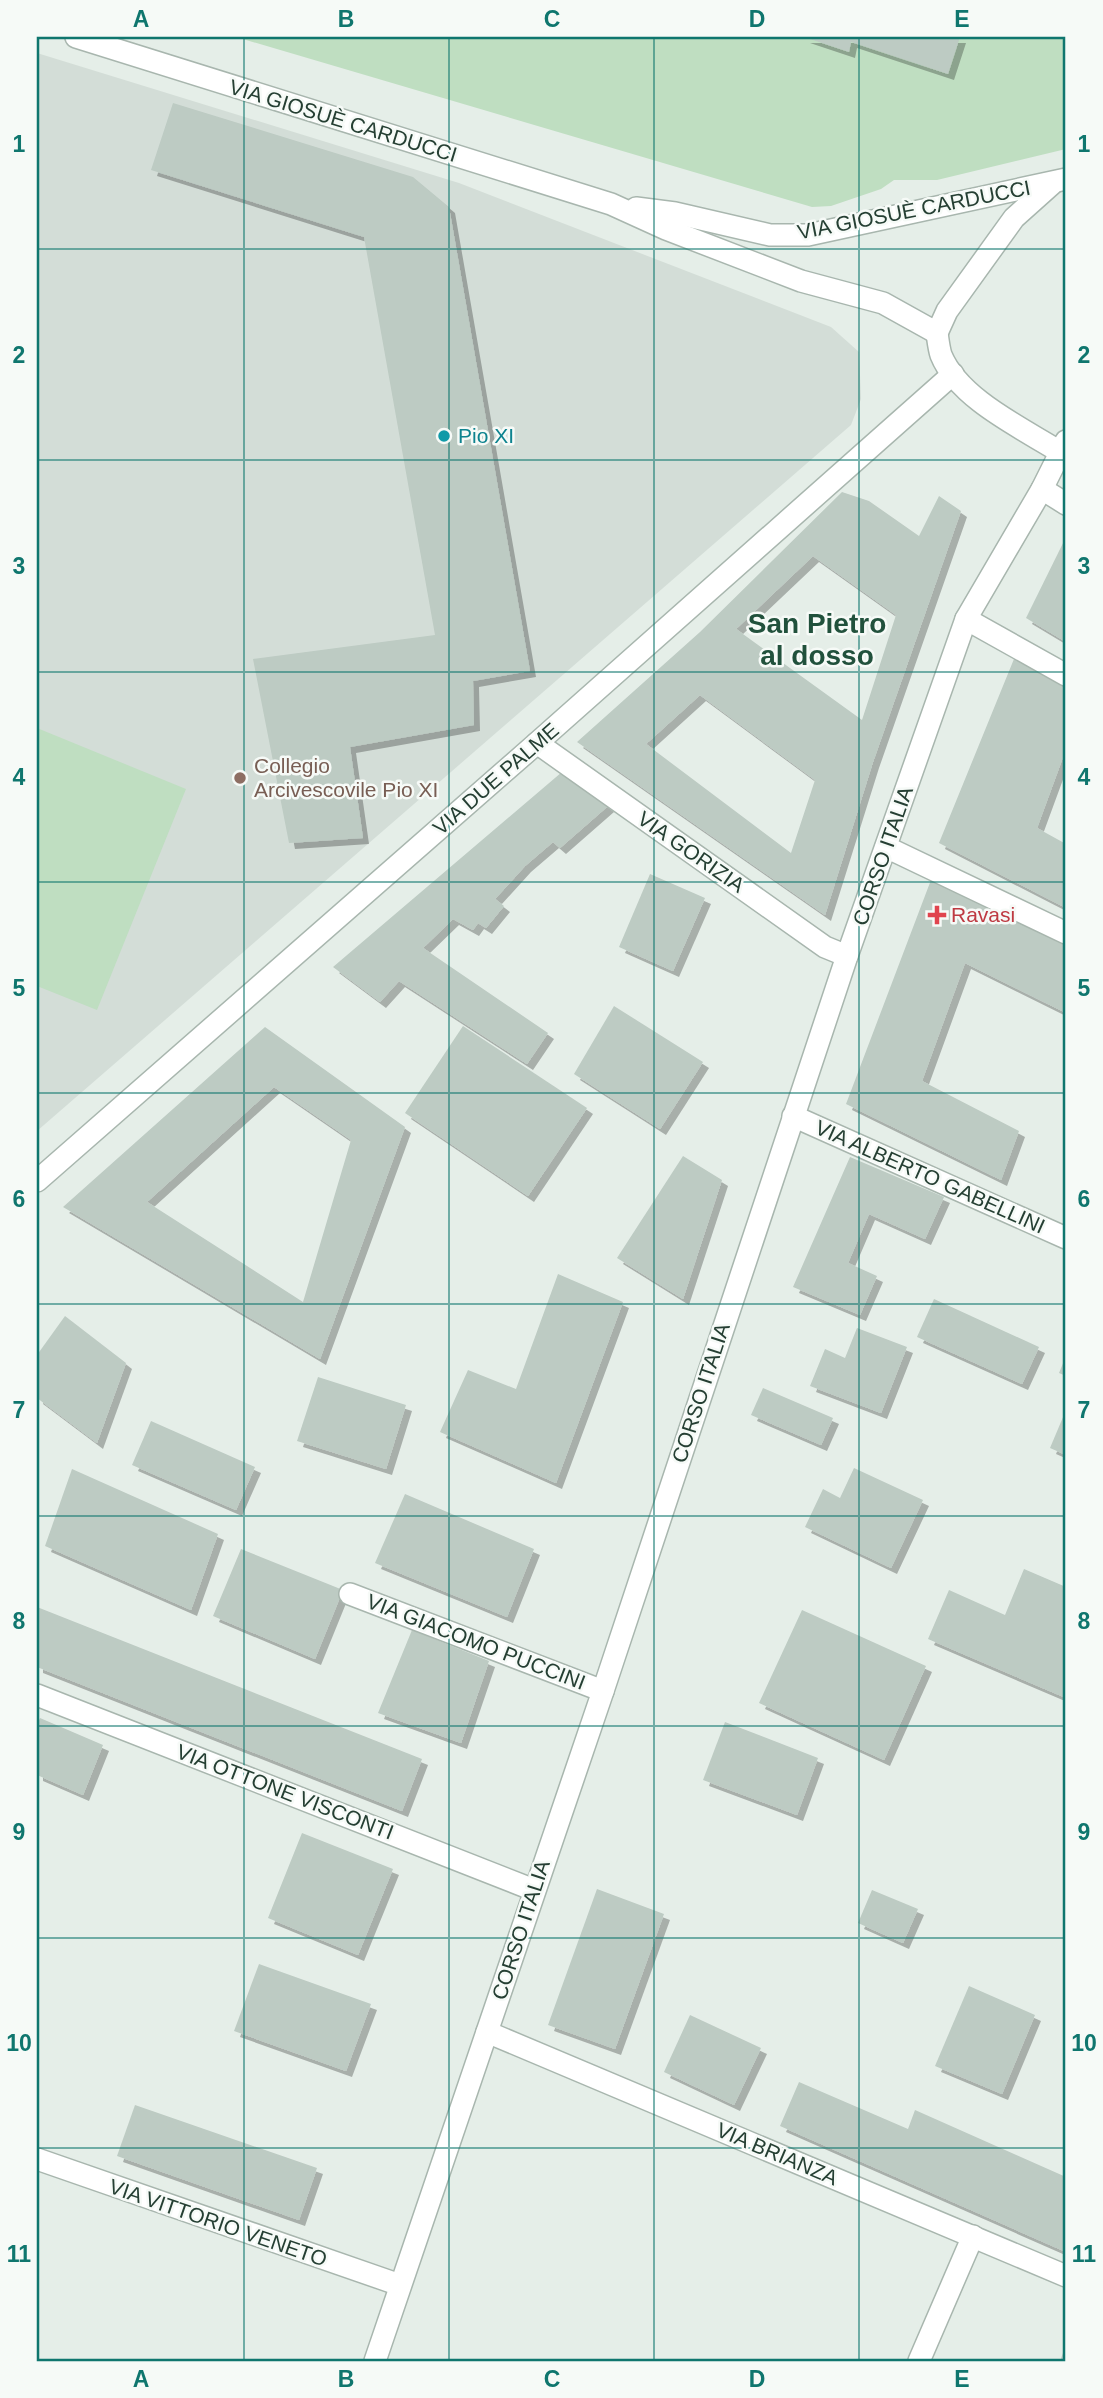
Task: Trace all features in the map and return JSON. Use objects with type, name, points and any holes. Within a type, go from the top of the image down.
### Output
[{"type":"street","name":"VIA GIOSUÈ CARDUCCI","points":[[76,37],[611,204],[666,229],[801,281],[883,303],[937,333],[947,311],[1014,218],[1060,181]]},
{"type":"street","name":"VIA GIOSUÈ CARDUCCI","points":[[611,204],[675,213],[770,235],[808,235],[1060,181]]},
{"type":"street","points":[[937,333],[941,355],[953,374],[973,396],[989,408],[1063,447]]},
{"type":"street","name":"VIA DUE PALME","points":[[37,1181],[953,374]]},
{"type":"street","name":"CORSO ITALIA","points":[[375,2361],[603,1690],[847,956],[966,619],[1042,489],[1063,447]]},
{"type":"street","points":[[1042,489],[1066,504]]},
{"type":"street","points":[[966,619],[1066,676]]},
{"type":"street","name":"VIA GORIZIA","points":[[537,743],[817,941],[847,956]]},
{"type":"street","points":[[886,848],[1066,933]]},
{"type":"street","name":"VIA ALBERTO GABELLINI","points":[[793,1116],[1066,1238]]},
{"type":"street","name":"VIA GIACOMO PUCCINI","points":[[349,1594],[603,1690]]},
{"type":"street","name":"VIA OTTONE VISCONTI","points":[[37,1695],[534,1889]]},
{"type":"street","name":"VIA BRIANZA","points":[[486,2032],[1066,2276]]},
{"type":"street","name":"VIA VITTORIO VENETO","points":[[37,2159],[400,2285]]},
{"type":"street","points":[[919,2361],[974,2236]]},
{"type":"shaded area","name":"Collegio Arcivescovile Pio XI","points":[[37,53],[459,183],[831,327],[859,352],[861,399],[851,425],[37,1131]]},
{"type":"green space","points":[[236,37],[1066,37],[1066,149],[937,180],[894,180],[881,189],[831,206],[812,207]]},
{"type":"green space","points":[[37,728],[186,789],[97,1010],[37,986]]},
{"type":"building","points":[[804,37],[960,37],[948,74],[851,42],[849,52]]},
{"type":"building","name":"Pio XI","points":[[173,103],[413,177],[449,207],[530,671],[473,681],[474,725],[350,747],[363,838],[289,843],[253,659],[435,635],[364,237],[151,170]]},
{"type":"building","points":[[842,492],[869,501],[919,536],[939,496],[961,511],[873,762],[825,915],[577,742],[700,632]],"holes":[[[813,556],[896,615],[862,720],[736,629]],[[700,695],[815,780],[791,853],[646,744]]]},
{"type":"building","points":[[1066,537],[1066,642],[1026,618]]},
{"type":"building","points":[[1016,654],[1066,683],[1066,749],[1037,828],[1066,844],[1066,908],[939,843]]},
{"type":"building","points":[[562,772],[608,806],[560,848],[553,842],[525,866],[495,899],[504,906],[486,928],[478,923],[473,930],[453,919],[423,948],[548,1033],[527,1064],[399,981],[380,1002],[333,967]]},
{"type":"building","points":[[934,872],[1066,939],[1066,1013],[965,963],[922,1081],[1019,1131],[1001,1180],[846,1104]]},
{"type":"building","points":[[650,874],[705,898],[673,971],[619,947]]},
{"type":"building","points":[[614,1006],[703,1062],[660,1129],[574,1074]]},
{"type":"building","points":[[463,1026],[587,1108],[528,1196],[405,1113]]},
{"type":"building","points":[[265,1027],[405,1127],[320,1359],[63,1207]],"holes":[[[274,1087],[351,1140],[303,1302],[147,1202]]]},
{"type":"building","points":[[683,1156],[722,1180],[683,1299],[617,1258]]},
{"type":"building","points":[[850,1157],[944,1197],[925,1239],[869,1214],[848,1263],[877,1276],[860,1315],[793,1287]]},
{"type":"building","points":[[558,1274],[623,1302],[556,1483],[440,1432],[468,1370],[516,1389]]},
{"type":"building","points":[[934,1299],[1039,1347],[1022,1384],[917,1337]]},
{"type":"building","points":[[65,1316],[126,1363],[97,1443],[37,1398],[37,1355]]},
{"type":"building","points":[[857,1328],[907,1347],[881,1413],[810,1386],[825,1349],[845,1358]]},
{"type":"building","points":[[1066,1356],[1066,1376],[1059,1373]]},
{"type":"building","points":[[318,1377],[406,1405],[386,1469],[297,1441]]},
{"type":"building","points":[[763,1388],[833,1418],[821,1445],[751,1415]]},
{"type":"building","points":[[1066,1410],[1066,1455],[1050,1448]]},
{"type":"building","points":[[151,1421],[255,1467],[236,1510],[132,1465]]},
{"type":"building","points":[[854,1468],[923,1500],[891,1568],[805,1527],[823,1489],[840,1498]]},
{"type":"building","points":[[72,1469],[218,1534],[191,1610],[45,1546]]},
{"type":"building","points":[[405,1494],[534,1549],[507,1617],[375,1563]]},
{"type":"building","points":[[241,1549],[343,1590],[315,1659],[213,1616]]},
{"type":"building","points":[[1024,1569],[1066,1587],[1066,1698],[928,1639],[949,1590],[1005,1615]]},
{"type":"building","points":[[37,1607],[422,1759],[402,1811],[37,1667]]},
{"type":"building","points":[[802,1610],[926,1666],[884,1760],[759,1703]]},
{"type":"building","points":[[412,1630],[489,1661],[461,1743],[378,1713]]},
{"type":"building","points":[[40,1718],[103,1745],[83,1795],[37,1775],[37,1725]]},
{"type":"building","points":[[725,1722],[818,1758],[797,1815],[703,1780]]},
{"type":"building","points":[[302,1833],[393,1869],[358,1955],[268,1918]]},
{"type":"building","points":[[597,1889],[664,1914],[615,2049],[548,2025]]},
{"type":"building","points":[[872,1890],[918,1909],[903,1943],[858,1923]]},
{"type":"building","points":[[259,1964],[371,2004],[346,2071],[234,2031]]},
{"type":"building","points":[[969,1986],[1035,2015],[1002,2094],[935,2066]]},
{"type":"building","points":[[690,2015],[761,2048],[734,2105],[664,2072]]},
{"type":"building","points":[[799,2082],[908,2129],[915,2110],[1066,2177],[1066,2252],[780,2126]]},
{"type":"building","points":[[135,2105],[317,2168],[299,2220],[117,2156]]},
{"type":"building","points":[[1066,2345],[1066,2361],[1060,2361]]},
{"type":"place","name":"Pio XI","points":[[444,436]]},
{"type":"place","name":"Collegio Arcivescovile Pio XI","points":[[240,778]]},
{"type":"place","name":"Ravasi","points":[[937,915]]},
{"type":"district","name":"San Pietro al dosso","points":[[817,639]]}]
